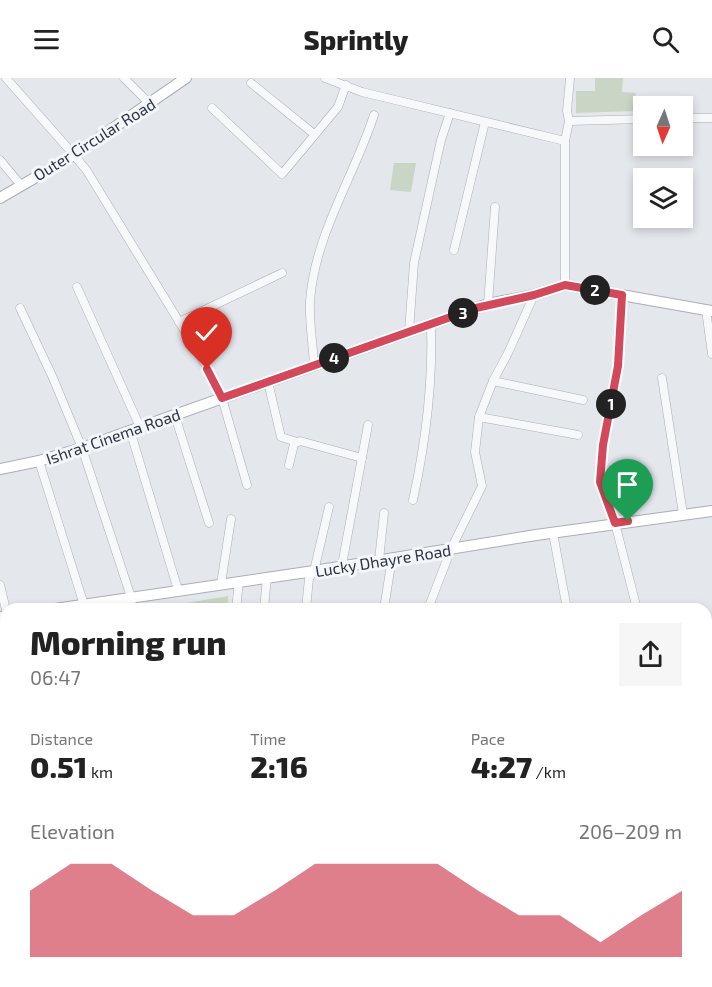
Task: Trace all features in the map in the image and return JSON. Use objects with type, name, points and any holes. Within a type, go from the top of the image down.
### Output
[{"type":"main road","name":"Outer Circular Road","points":[[0,198],[20,184],[74,155],[186,78]]},
{"type":"main road","name":"Ishrat Cinema Road","points":[[0,469],[39,461],[82,448],[488,304],[534,295],[565,285]]},
{"type":"main road","points":[[565,285],[709,311]]},
{"type":"main road","name":"Lucky Dhayre Road","points":[[132,603],[178,590],[314,571],[552,532],[712,511]]},
{"type":"street","points":[[6,78],[87,171],[207,369],[222,398],[248,485]]},
{"type":"street","points":[[124,78],[150,104]]},
{"type":"street","points":[[325,78],[363,92],[565,141]]},
{"type":"street","points":[[565,285],[565,141],[569,121],[567,111],[570,78]]},
{"type":"street","points":[[251,83],[314,134]]},
{"type":"street","points":[[212,108],[282,174],[338,107],[346,85]]},
{"type":"street","points":[[409,332],[414,263],[441,140],[450,113]]},
{"type":"street","points":[[314,365],[310,302],[319,252],[368,135],[374,115]]},
{"type":"street","points":[[693,118],[712,118]]},
{"type":"street","points":[[569,121],[633,119]]},
{"type":"street","points":[[454,250],[485,122]]},
{"type":"street","points":[[0,160],[20,184]]},
{"type":"street","points":[[488,304],[495,207]]},
{"type":"street","points":[[179,322],[282,273]]},
{"type":"street","points":[[76,287],[135,429],[178,590]]},
{"type":"street","points":[[430,603],[452,549],[482,486],[475,452],[479,417],[493,381],[534,295]]},
{"type":"street","points":[[622,295],[618,366],[603,445],[600,482],[615,523],[635,603]]},
{"type":"street","points":[[21,308],[82,448],[132,603]]},
{"type":"street","points":[[709,311],[712,354]]},
{"type":"street","points":[[413,500],[427,425],[432,365],[430,324]]},
{"type":"street","points":[[662,378],[683,514]]},
{"type":"street","points":[[493,381],[583,400]]},
{"type":"street","points":[[268,382],[281,437],[362,458]]},
{"type":"street","points":[[175,416],[209,523]]},
{"type":"street","points":[[479,417],[578,435]]},
{"type":"street","points":[[342,565],[368,425]]},
{"type":"street","points":[[289,465],[294,444],[297,442]]},
{"type":"street","points":[[39,461],[84,603]]},
{"type":"street","points":[[307,603],[309,578],[314,571],[329,507]]},
{"type":"street","points":[[379,560],[384,513]]},
{"type":"street","points":[[221,584],[231,519]]},
{"type":"street","points":[[552,532],[566,603]]},
{"type":"street","points":[[385,603],[392,558]]},
{"type":"street","points":[[265,603],[267,577]]},
{"type":"street","points":[[237,603],[239,581]]},
{"type":"street","points":[[0,585],[4,603]]},
{"type":"green space","points":[[595,78],[623,78],[622,92],[636,93],[636,96],[633,96],[633,111],[576,113],[576,91],[595,91]]},
{"type":"green space","points":[[394,163],[416,163],[411,192],[390,190]]},
{"type":"green space","points":[[228,596],[228,603],[186,603]]},
{"type":"route","points":[[207,369],[222,398],[488,304],[534,295],[565,285],[622,295],[618,366],[603,445],[600,482],[615,523],[628,521]]}]
